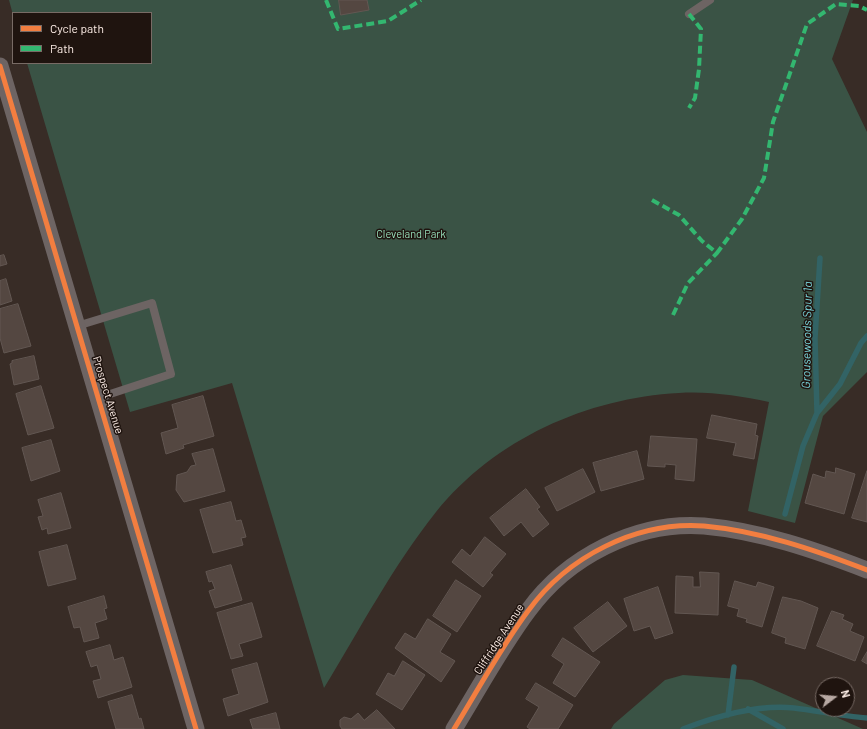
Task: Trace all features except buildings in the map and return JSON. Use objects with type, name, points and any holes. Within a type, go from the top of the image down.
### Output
[{"type":"street","name":"Prospect Avenue","points":[[0,66],[196,729]]},
{"type":"street","name":"Cliffridge Avenue","points":[[454,729],[528,610],[549,586],[569,569],[589,554],[609,544],[640,533],[673,527],[703,526],[735,531],[811,549],[867,570]]},
{"type":"lane","points":[[689,14],[710,0]]},
{"type":"lane","points":[[77,326],[152,303],[171,374],[98,398]]},
{"type":"green space","name":"Cleveland Park","points":[[9,0],[853,0],[832,59],[867,132],[867,372],[823,416],[795,523],[748,511],[769,402],[724,394],[679,393],[611,403],[577,414],[545,427],[515,444],[486,463],[460,486],[436,512],[405,554],[377,598],[324,688],[232,383],[130,412],[27,64],[152,64],[152,12],[12,12]]},
{"type":"green space","points":[[683,675],[752,680],[815,708],[815,717],[836,717],[863,729],[611,729],[614,724],[665,680]]},
{"type":"waterway","name":"Grousewoods Spur 1a","points":[[817,413],[815,338],[820,258]]},
{"type":"waterway","points":[[785,514],[803,446],[817,413],[840,384],[861,343],[867,336]]},
{"type":"waterway","points":[[728,715],[734,667]]},
{"type":"waterway","points":[[683,729],[737,712],[752,709],[780,707],[867,718]]},
{"type":"waterway","points":[[748,709],[783,729]]},
{"type":"marked path","points":[[326,0],[338,29],[388,21],[421,0]]},
{"type":"marked path","points":[[652,200],[679,215],[702,241],[717,253],[742,219],[764,178],[773,122],[807,24],[836,4],[859,6],[867,10]]},
{"type":"marked path","points":[[689,14],[701,29],[699,69],[695,98],[689,108]]},
{"type":"marked path","points":[[673,315],[688,283],[717,253]]},
{"type":"cycle path","points":[[0,66],[196,729]]},
{"type":"cycle path","points":[[454,729],[508,639],[544,592],[562,574],[583,559],[605,546],[629,536],[679,526],[704,526],[746,532],[787,542],[867,570]]}]
